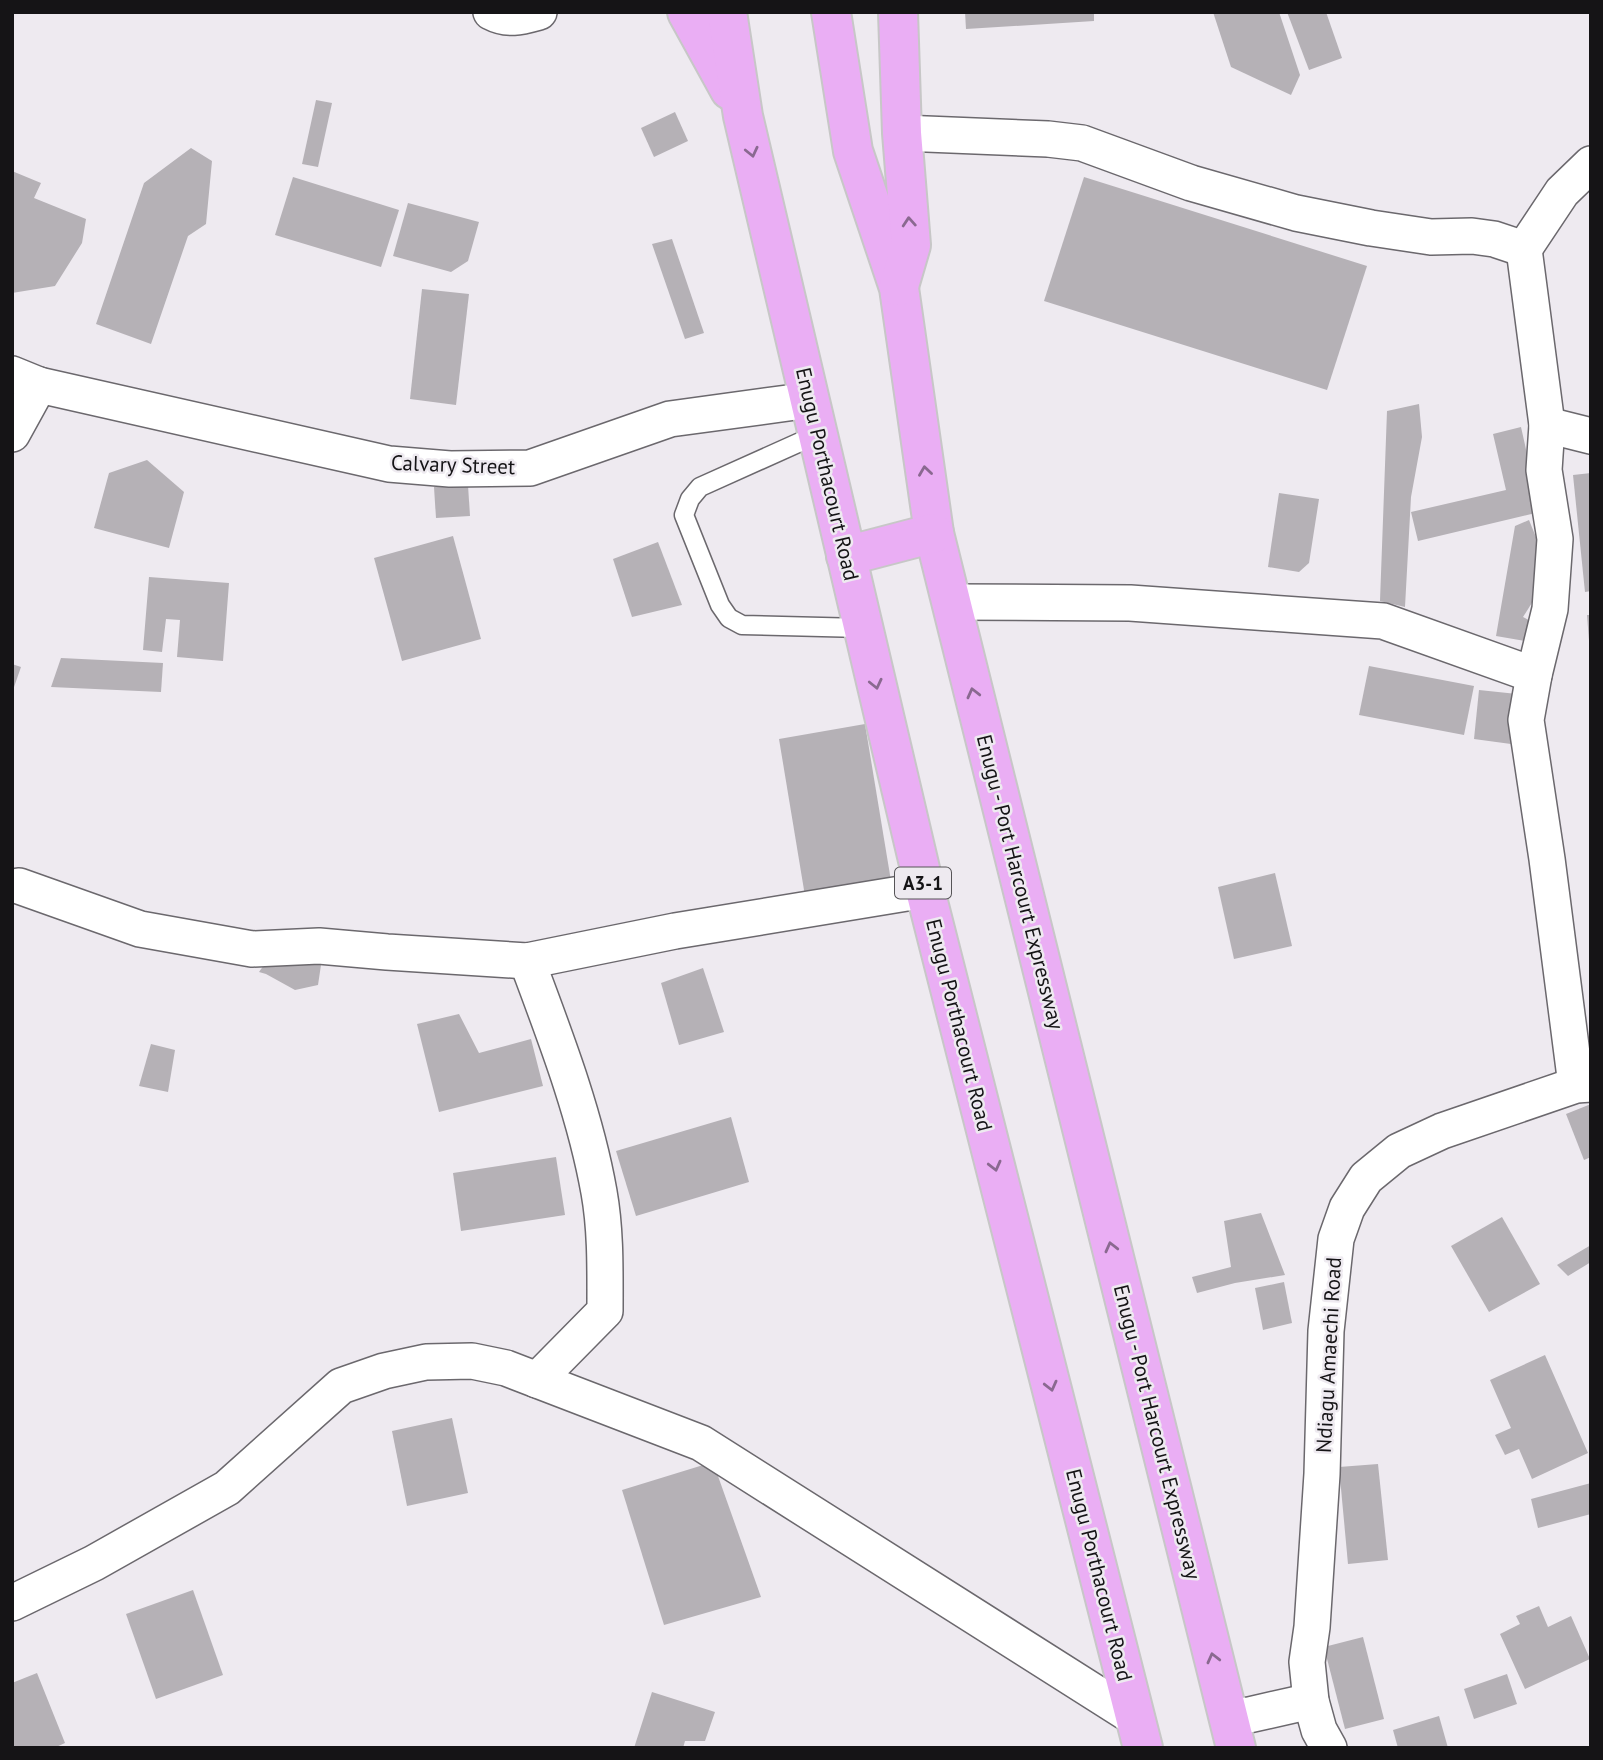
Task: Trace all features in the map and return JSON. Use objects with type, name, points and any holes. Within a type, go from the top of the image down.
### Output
[{"type":"highway","points":[[687,12],[743,116]]},
{"type":"highway","name":"Enugu Porthacourt Road","points":[[727,12],[743,116],[862,628],[925,891],[1139,1733]]},
{"type":"highway","name":"Enugu - Port Harcourt Expressway","points":[[831,12],[853,151],[899,288],[934,533],[1232,1732]]},
{"type":"highway","points":[[898,12],[902,134],[911,245],[899,288]]},
{"type":"highway","points":[[846,556],[934,533]]},
{"type":"street","points":[[491,12],[501,18],[514,19],[538,12]]},
{"type":"street","points":[[902,134],[1048,139],[1082,143],[1191,183],[1296,213],[1431,237],[1472,236],[1494,239],[1524,249]]},
{"type":"street","points":[[1583,1085],[1526,720],[1550,609],[1555,539],[1544,470],[1547,425],[1524,249],[1562,192],[1591,164]]},
{"type":"street","points":[[12,434],[26,380]]},
{"type":"street","name":"Calvary Street","points":[[26,380],[389,464],[450,469],[530,468],[670,419],[814,417]]},
{"type":"street","points":[[1547,425],[1591,436]]},
{"type":"street","points":[[951,602],[1130,603],[1383,621],[1534,675]]},
{"type":"street","points":[[14,891],[140,929],[252,949],[319,946],[527,961],[675,931],[925,891]]},
{"type":"street","points":[[527,961],[569,1076],[599,1193],[604,1254],[605,1311],[537,1380]]},
{"type":"street","name":"Ndiagu Amaechi Road","points":[[1329,1748],[1319,1730],[1311,1701],[1307,1662],[1312,1627],[1322,1474],[1326,1331],[1336,1239],[1347,1208],[1366,1178],[1399,1151],[1442,1131],[1583,1085]]},
{"type":"street","points":[[12,1603],[94,1563],[227,1488],[341,1386],[384,1371],[426,1362],[472,1361],[506,1368],[701,1443],[1139,1733]]},
{"type":"street","points":[[1232,1732],[1250,1715],[1311,1701]]},
{"type":"lane","points":[[814,417],[700,487],[690,499],[684,515],[720,604],[729,618],[742,625],[862,628]]},
{"type":"building","points":[[965,12],[1094,12],[1094,21],[966,29]]},
{"type":"building","points":[[1213,12],[1279,12],[1300,75],[1291,95],[1231,67]]},
{"type":"building","points":[[1287,12],[1326,12],[1342,58],[1309,70]]},
{"type":"building","points":[[316,100],[332,103],[318,167],[302,164]]},
{"type":"building","points":[[675,112],[688,141],[654,157],[641,128]]},
{"type":"building","points":[[191,148],[212,161],[206,224],[188,236],[151,344],[96,324],[144,183]]},
{"type":"building","points":[[12,171],[41,183],[34,198],[86,219],[82,243],[55,286],[12,293]]},
{"type":"building","points":[[293,177],[399,210],[381,267],[275,235]]},
{"type":"building","points":[[1084,177],[1367,266],[1327,390],[1044,301]]},
{"type":"building","points":[[408,203],[479,222],[468,261],[451,272],[393,256]]},
{"type":"building","points":[[672,239],[704,333],[685,339],[652,244]]},
{"type":"building","points":[[422,289],[469,294],[456,405],[410,399]]},
{"type":"building","points":[[1419,404],[1422,437],[1411,497],[1405,607],[1380,601],[1387,411]]},
{"type":"building","points":[[1521,427],[1540,512],[1418,541],[1411,512],[1506,490],[1493,434]]},
{"type":"building","points":[[147,460],[184,492],[169,548],[94,528],[109,473]]},
{"type":"building","points":[[1591,473],[1591,591],[1585,592],[1573,475]]},
{"type":"building","points":[[468,485],[470,516],[436,518],[434,487]]},
{"type":"building","points":[[1279,493],[1319,499],[1309,563],[1299,572],[1268,567]]},
{"type":"building","points":[[1529,520],[1546,562],[1545,582],[1523,617],[1536,624],[1525,641],[1496,636],[1515,526]]},
{"type":"building","points":[[453,536],[481,639],[402,661],[374,558]]},
{"type":"building","points":[[658,542],[682,605],[632,617],[613,559]]},
{"type":"building","points":[[149,577],[229,583],[223,661],[177,657],[180,620],[166,619],[162,652],[143,650]]},
{"type":"building","points":[[1587,615],[1591,615],[1591,641],[1589,641]]},
{"type":"building","points":[[61,658],[163,663],[161,692],[51,687]]},
{"type":"building","points":[[12,664],[21,667],[13,690],[12,690]]},
{"type":"building","points":[[1369,666],[1474,686],[1464,735],[1359,715]]},
{"type":"building","points":[[1479,690],[1517,694],[1511,744],[1474,739]]},
{"type":"building","points":[[865,724],[892,887],[806,902],[779,739]]},
{"type":"building","points":[[1275,873],[1292,946],[1234,959],[1218,887]]},
{"type":"building","points":[[269,958],[321,965],[318,985],[295,990],[259,972]]},
{"type":"building","points":[[703,968],[724,1032],[679,1045],[661,983]]},
{"type":"building","points":[[459,1014],[479,1053],[531,1039],[543,1086],[439,1112],[417,1024]]},
{"type":"building","points":[[151,1044],[175,1050],[168,1092],[139,1086]]},
{"type":"building","points":[[1591,1104],[1591,1157],[1584,1160],[1566,1114]]},
{"type":"building","points":[[731,1117],[749,1182],[636,1216],[616,1151]]},
{"type":"building","points":[[556,1157],[565,1215],[461,1231],[453,1173]]},
{"type":"building","points":[[1261,1213],[1285,1275],[1235,1283],[1197,1293],[1192,1277],[1231,1267],[1224,1221]]},
{"type":"building","points":[[1502,1217],[1540,1284],[1489,1312],[1451,1246]]},
{"type":"building","points":[[1591,1245],[1591,1262],[1568,1276],[1557,1265]]},
{"type":"building","points":[[1284,1282],[1292,1323],[1263,1330],[1255,1288]]},
{"type":"building","points":[[1545,1355],[1588,1453],[1532,1479],[1519,1449],[1505,1455],[1495,1435],[1511,1428],[1490,1380]]},
{"type":"building","points":[[452,1418],[468,1493],[407,1506],[392,1431]]},
{"type":"building","points":[[713,1462],[761,1597],[664,1625],[622,1490]]},
{"type":"building","points":[[1378,1464],[1388,1560],[1348,1564],[1339,1467]]},
{"type":"building","points":[[1591,1483],[1591,1514],[1538,1528],[1531,1499]]},
{"type":"building","points":[[193,1590],[223,1675],[156,1699],[126,1614]]},
{"type":"building","points":[[1539,1606],[1548,1627],[1571,1616],[1590,1659],[1525,1689],[1500,1634],[1520,1624],[1516,1616]]},
{"type":"building","points":[[1363,1637],[1384,1719],[1345,1729],[1324,1647]]},
{"type":"building","points":[[37,1673],[65,1743],[54,1748],[12,1748],[12,1683]]},
{"type":"building","points":[[1507,1674],[1517,1704],[1474,1719],[1464,1689]]},
{"type":"building","points":[[652,1692],[715,1712],[705,1741],[685,1741],[683,1748],[634,1748]]},
{"type":"building","points":[[1439,1716],[1448,1748],[1398,1748],[1393,1730]]}]
